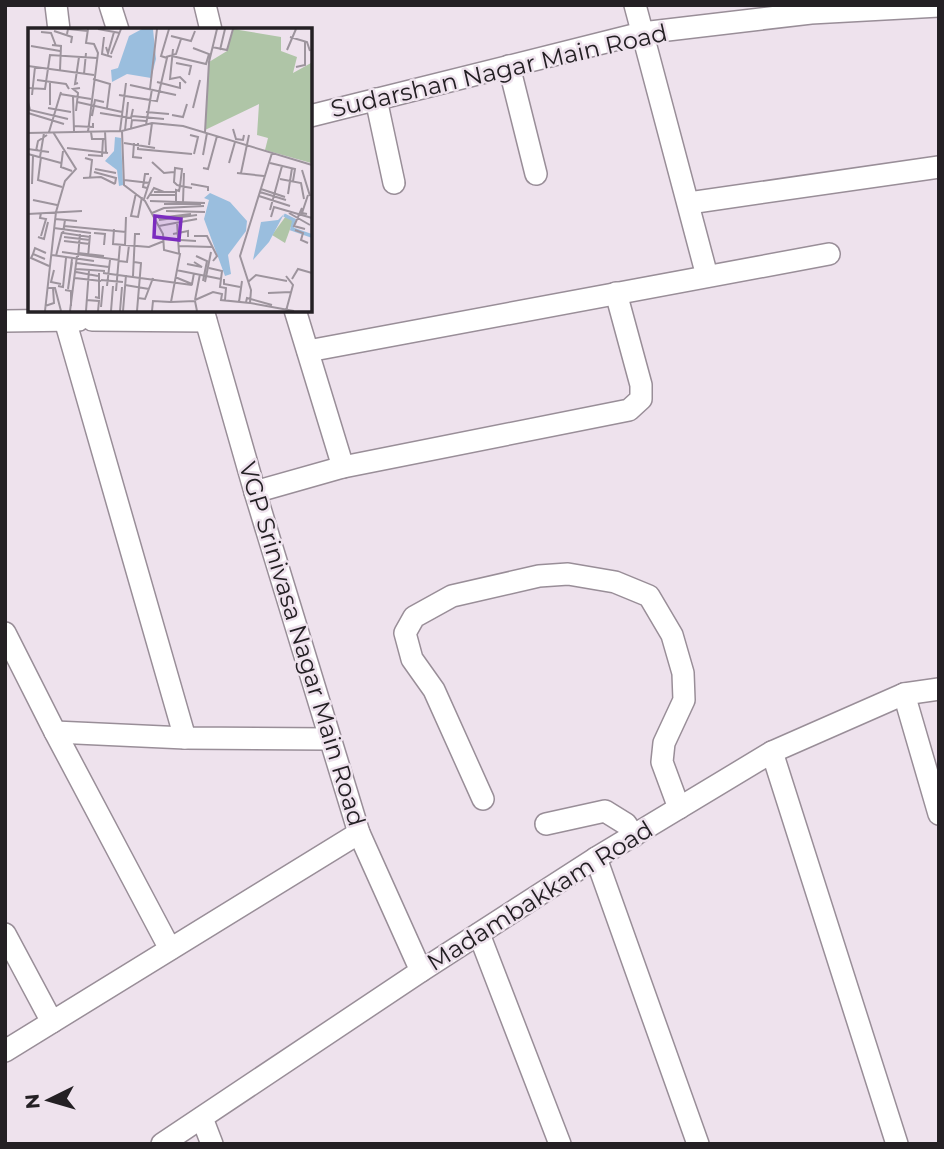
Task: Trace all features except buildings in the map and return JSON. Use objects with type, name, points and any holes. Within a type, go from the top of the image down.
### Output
[{"type":"street","points":[[57,5],[59,28]]},
{"type":"street","points":[[110,5],[117,28]]},
{"type":"street","points":[[205,5],[211,28]]},
{"type":"street","points":[[635,5],[707,276]]},
{"type":"street","name":"Sudarshan Nagar Main Road","points":[[312,115],[642,33],[811,9],[939,6]]},
{"type":"street","points":[[509,66],[536,174]]},
{"type":"street","points":[[376,99],[394,183]]},
{"type":"street","points":[[689,203],[939,167]]},
{"type":"street","points":[[308,351],[828,254]]},
{"type":"street","points":[[255,492],[343,467],[629,410],[641,399],[641,385],[616,293]]},
{"type":"street","points":[[296,312],[343,467]]},
{"type":"street","points":[[5,321],[65,320],[91,315],[205,315]]},
{"type":"street","name":"VGP Srinivasa Nagar Main Road","points":[[205,315],[255,492],[359,832],[421,971]]},
{"type":"street","points":[[65,320],[185,738]]},
{"type":"street","points":[[483,799],[434,690],[412,659],[405,633],[414,617],[452,596],[540,576],[568,574],[615,582],[649,596],[672,635],[683,673],[684,700],[664,743],[662,762],[679,808]]},
{"type":"street","points":[[5,633],[170,949]]},
{"type":"street","name":"Madambakkam Road","points":[[162,1144],[421,971],[596,859],[772,752],[904,694],[939,689]]},
{"type":"street","points":[[904,694],[939,814]]},
{"type":"street","points":[[55,732],[185,738],[329,739]]},
{"type":"street","points":[[772,752],[897,1144]]},
{"type":"street","points":[[546,824],[605,811],[626,824],[634,836]]},
{"type":"street","points":[[5,1051],[359,832]]},
{"type":"street","points":[[596,859],[698,1144]]},
{"type":"street","points":[[5,934],[52,1022]]},
{"type":"street","points":[[479,934],[560,1144]]},
{"type":"street","points":[[202,1118],[212,1144]]}]
